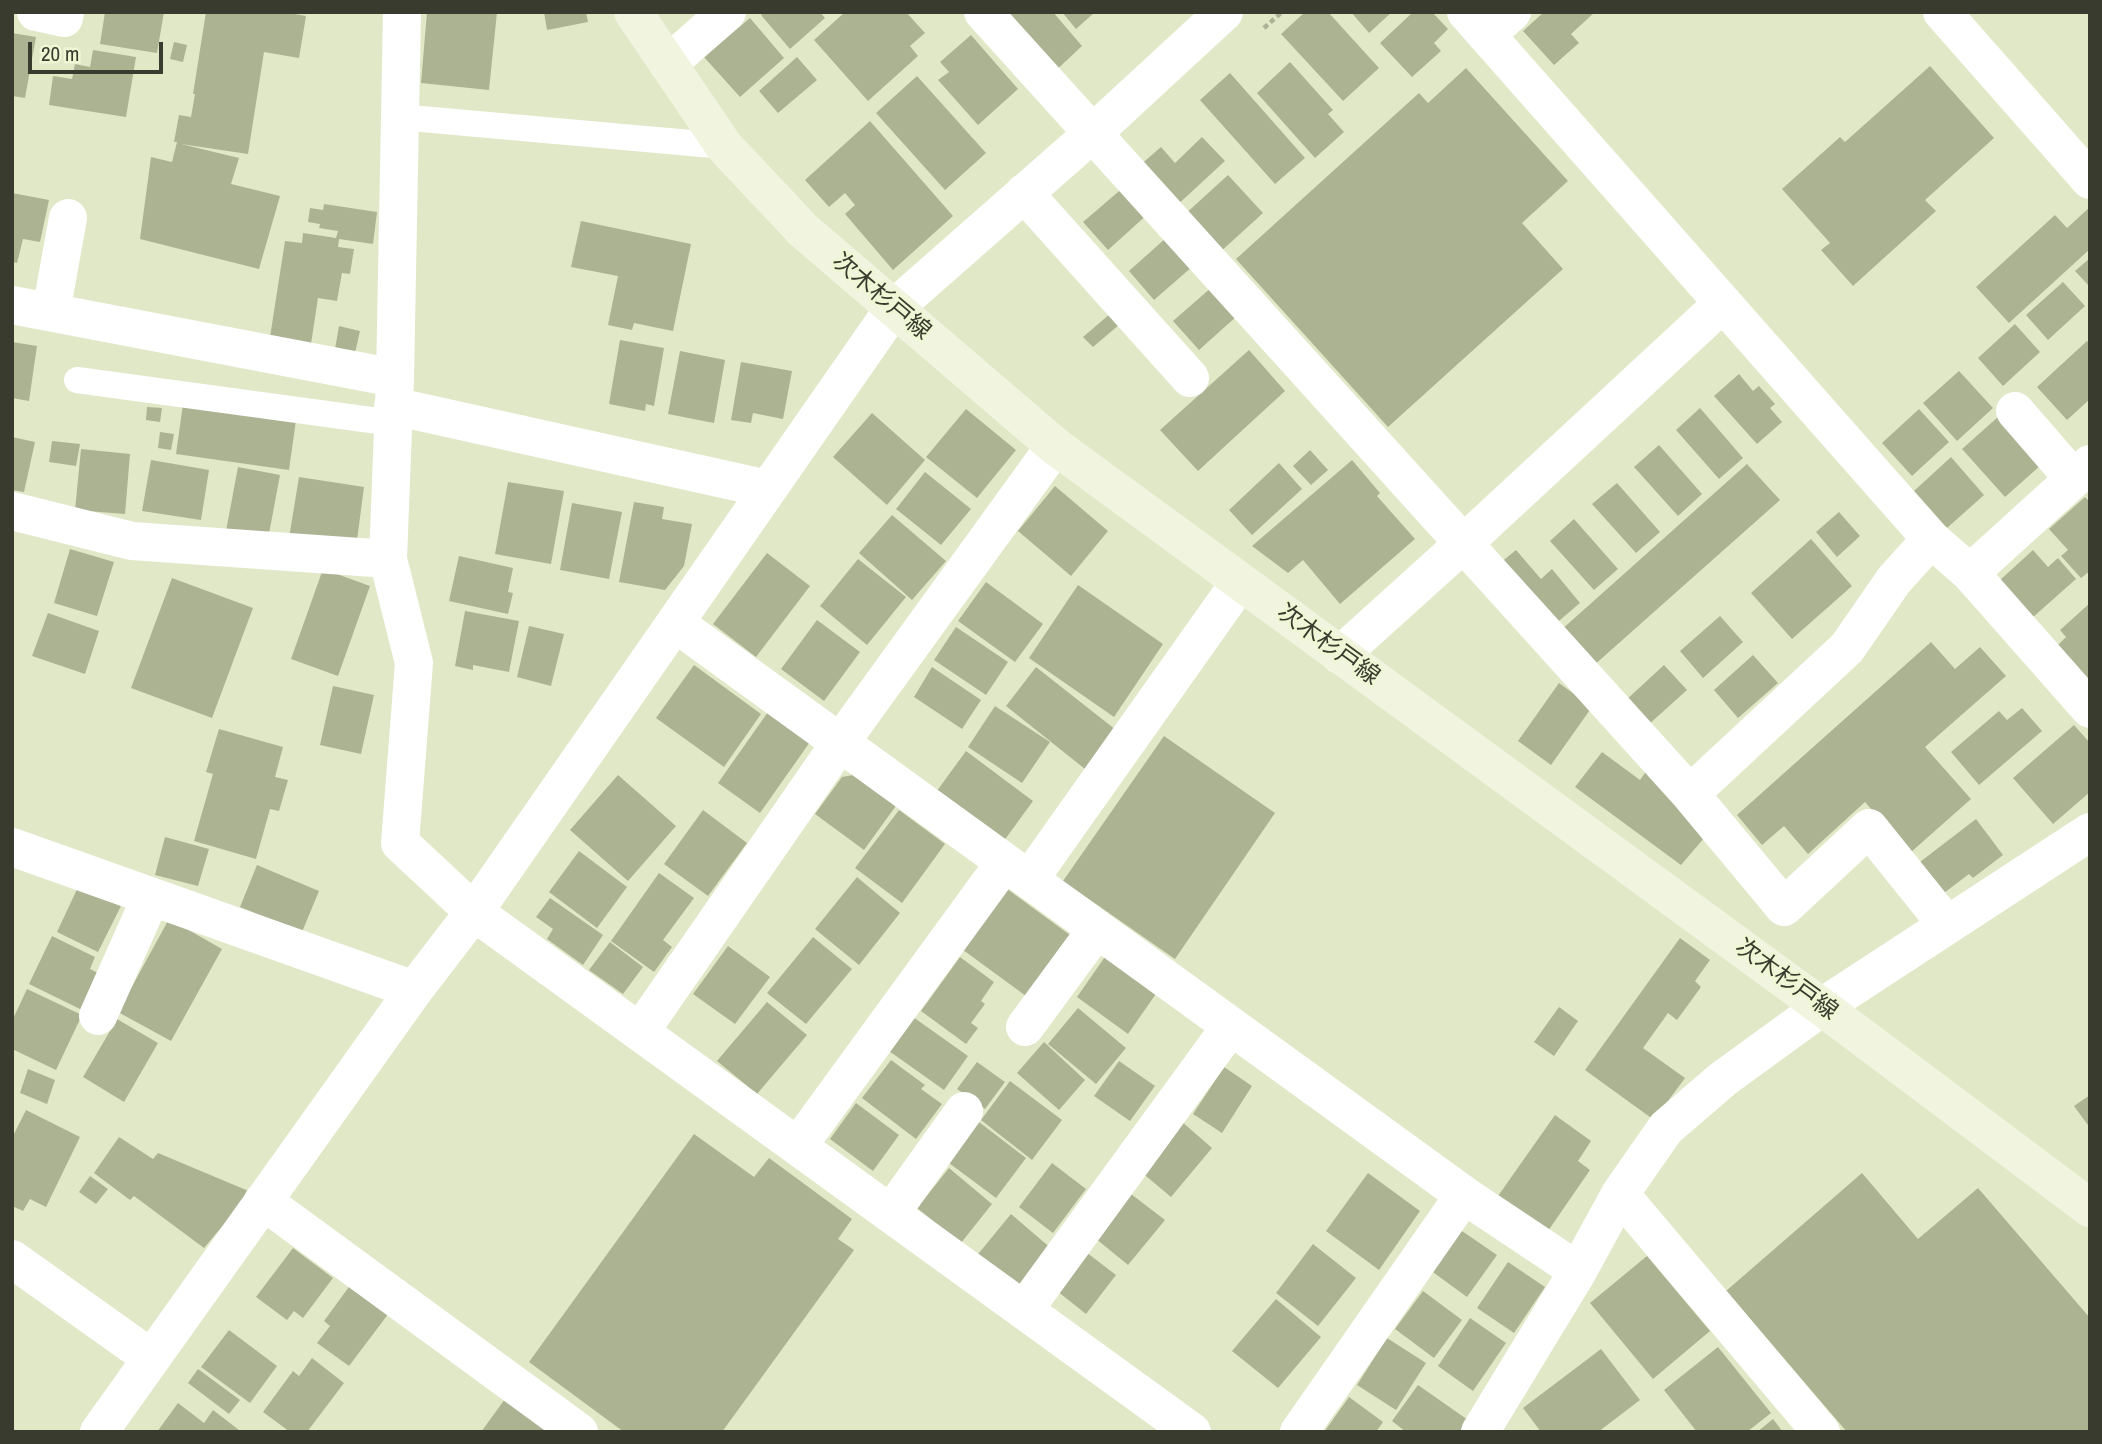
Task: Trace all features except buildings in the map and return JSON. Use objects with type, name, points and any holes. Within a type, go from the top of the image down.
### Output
[{"type":"main road","name":"次木杉戸線","points":[[632,12],[724,146],[803,230],[1055,446],[1822,1007],[2090,1208]]},
{"type":"street","points":[[36,12],[64,18],[65,12]]},
{"type":"street","points":[[402,12],[388,559],[414,663],[400,844],[474,912],[1192,1432]]},
{"type":"street","points":[[668,64],[727,12]]},
{"type":"street","points":[[984,12],[1690,794],[1784,907],[1869,828],[1947,925]]},
{"type":"street","points":[[99,1432],[414,990],[474,912],[894,308],[1093,133],[1224,12]]},
{"type":"street","points":[[1942,12],[2090,180]]},
{"type":"street","points":[[1488,20],[1722,303],[1931,539],[1970,573],[2090,709]]},
{"type":"street","points":[[1024,193],[1190,378]]},
{"type":"street","points":[[51,312],[68,218]]},
{"type":"street","points":[[1340,655],[1722,303]]},
{"type":"street","points":[[12,304],[394,402],[768,489]]},
{"type":"street","points":[[1970,573],[2082,471],[2015,411]]},
{"type":"street","points":[[640,1032],[840,743],[1055,446]]},
{"type":"street","points":[[12,511],[132,541],[388,559]]},
{"type":"street","points":[[1690,794],[1847,648],[1895,580],[1931,539]]},
{"type":"street","points":[[798,1146],[1017,871],[1240,582]]},
{"type":"street","points":[[675,623],[1464,1195],[1578,1271]]},
{"type":"street","points":[[1480,1432],[1578,1271],[1620,1194],[1666,1128],[1723,1079],[1822,1007],[2090,832]]},
{"type":"street","points":[[12,847],[414,990]]},
{"type":"street","points":[[98,1016],[151,897]]},
{"type":"street","points":[[1026,1027],[1097,929]]},
{"type":"street","points":[[1024,1310],[1231,1026]]},
{"type":"street","points":[[891,1213],[964,1111]]},
{"type":"street","points":[[1620,1194],[1821,1432]]},
{"type":"street","points":[[1299,1432],[1464,1195]]},
{"type":"street","points":[[263,1201],[579,1432]]},
{"type":"street","points":[[12,1259],[151,1358]]},
{"type":"lane","points":[[399,117],[724,146]]},
{"type":"lane","points":[[77,380],[394,402]]}]
